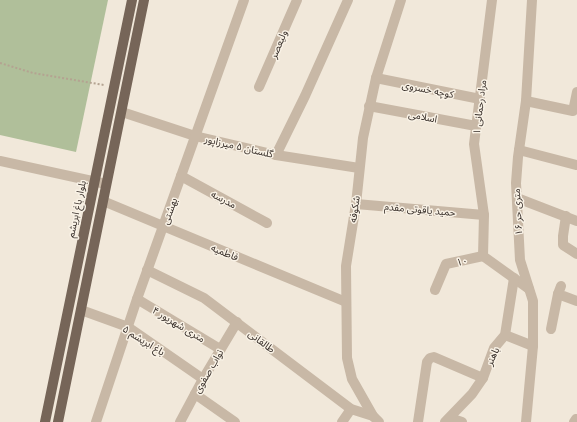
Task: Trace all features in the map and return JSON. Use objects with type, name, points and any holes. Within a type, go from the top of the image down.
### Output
[{"type":"main road","name":"بلوار باغ ابریشم","points":[[45,422],[113,86],[132,0]]},
{"type":"main road","points":[[58,422],[144,0]]},
{"type":"street","name":"بهشتی","points":[[96,422],[147,270],[244,0]]},
{"type":"street","name":"ولیعصر","points":[[259,87],[297,0]]},
{"type":"street","points":[[276,155],[305,96],[348,0]]},
{"type":"street","name":"شکوفه","points":[[376,419],[352,378],[347,358],[346,266],[369,106],[376,78],[401,0]]},
{"type":"street","name":"مراد رحمانی ۱","points":[[483,256],[484,215],[474,144],[492,0]]},
{"type":"street","name":"۱۶ متری حر","points":[[526,422],[532,346],[533,301],[520,260],[516,183],[526,101],[532,0]]},
{"type":"street","name":"کوچه خسروی","points":[[376,78],[480,98]]},
{"type":"street","points":[[526,101],[575,111],[577,92]]},
{"type":"street","name":"اسلامی","points":[[369,106],[476,126]]},
{"type":"street","name":"گلستان ۵ میرزاپور","points":[[122,112],[195,136],[276,155],[359,168]]},
{"type":"street","points":[[519,150],[576,165]]},
{"type":"street","points":[[0,161],[106,184]]},
{"type":"street","name":"مدرسه","points":[[181,176],[267,223]]},
{"type":"street","points":[[517,198],[577,220]]},
{"type":"street","name":"فاطمیه","points":[[103,201],[346,302]]},
{"type":"street","name":"حمید یاقوتی مقدم","points":[[356,204],[484,215]]},
{"type":"street","points":[[566,216],[563,245],[577,254]]},
{"type":"street","points":[[483,256],[529,289]]},
{"type":"street","name":"۱۰","points":[[436,290],[446,264],[483,256]]},
{"type":"street","name":"طالقانی","points":[[147,270],[204,298],[351,409],[376,419]]},
{"type":"street","name":"باهنر","points":[[448,420],[483,378],[494,348],[505,334],[514,278]]},
{"type":"street","points":[[551,329],[560,290],[577,301]]},
{"type":"street","name":"۴ متری شهریور","points":[[137,299],[220,349]]},
{"type":"street","name":"باغ ابریشم ۵","points":[[81,310],[128,327],[203,379]]},
{"type":"street","name":"نواب صفوی","points":[[180,422],[220,349],[237,322]]},
{"type":"street","points":[[505,334],[532,346]]},
{"type":"street","points":[[418,422],[427,362],[430,358],[434,357],[483,378]]},
{"type":"street","points":[[195,394],[235,422]]},
{"type":"street","points":[[342,422],[351,409]]},
{"type":"street","points":[[448,420],[462,422]]},
{"type":"path","points":[[0,63],[33,73],[113,86]]},
{"type":"green space","points":[[0,0],[108,0],[76,152],[0,135]]}]
